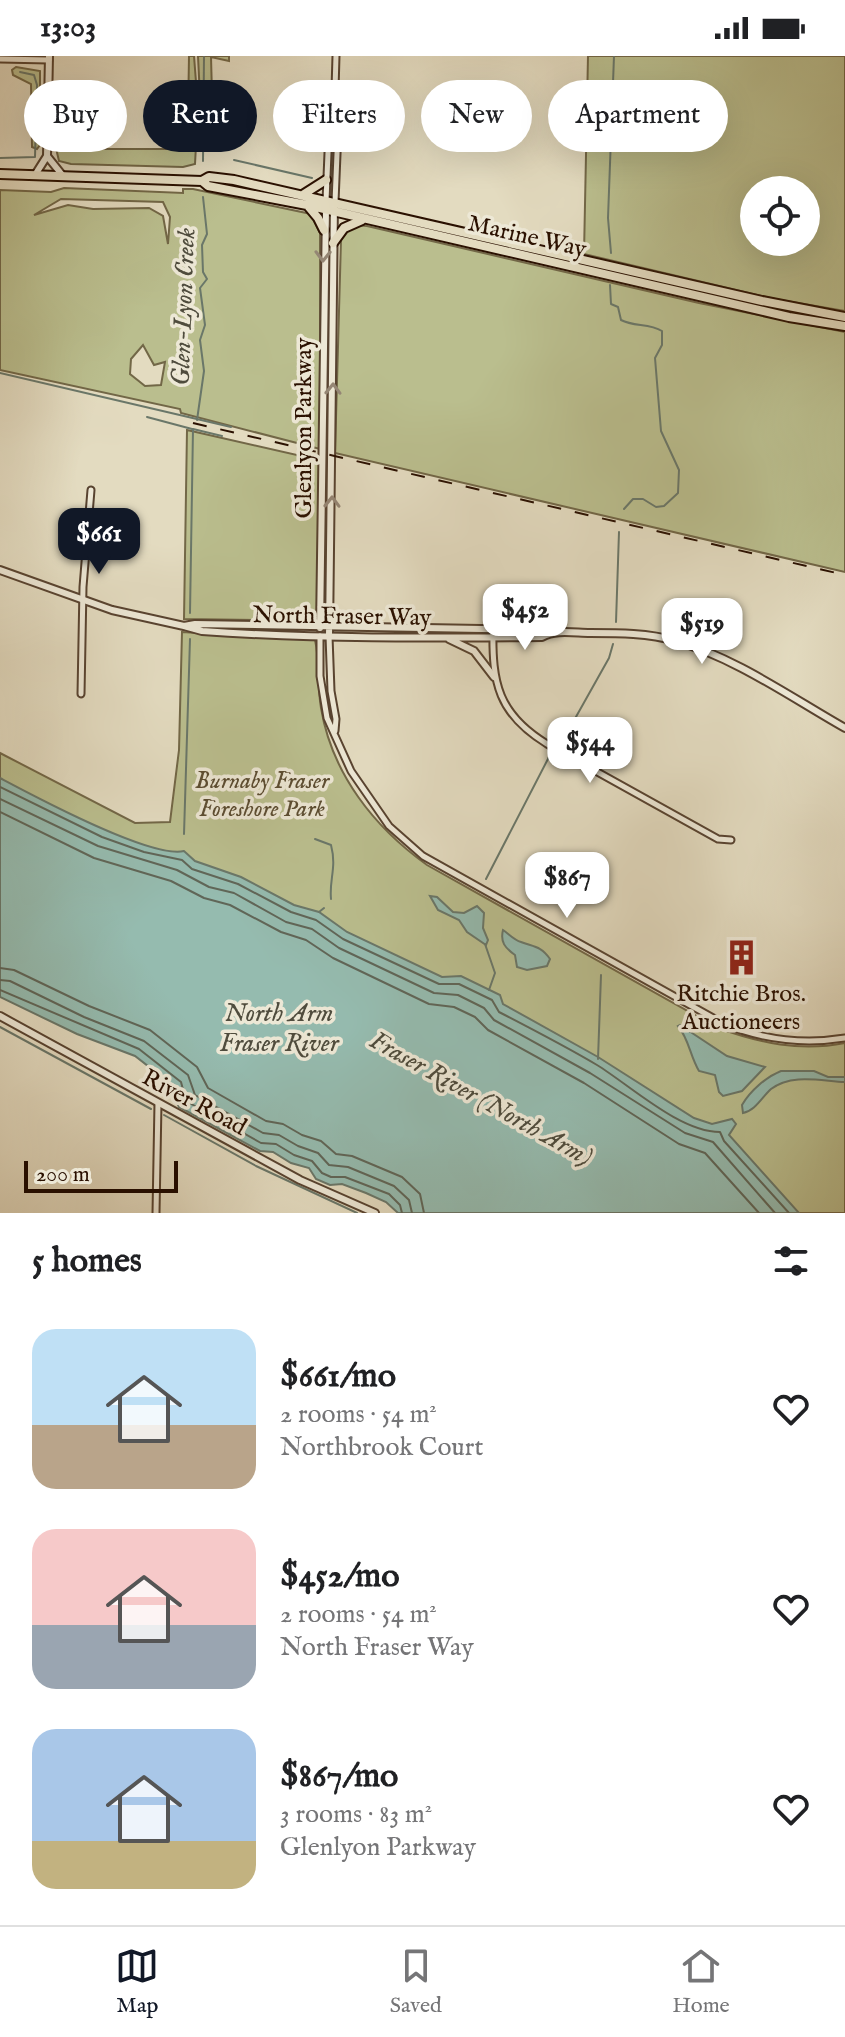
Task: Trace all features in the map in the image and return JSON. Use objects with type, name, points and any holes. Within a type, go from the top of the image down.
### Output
[{"type":"main road","name":"Marine Way","points":[[0,174],[234,180],[303,195],[363,219],[789,317],[845,326]]},
{"type":"main road","points":[[303,195],[326,180]]},
{"type":"main road","name":"Marine Way","points":[[202,181],[208,186],[307,205],[330,206],[845,317]]},
{"type":"main road","points":[[307,205],[324,230]]},
{"type":"main road","points":[[333,243],[344,228],[363,219]]},
{"type":"street","name":"Glenlyon Parkway","points":[[335,80],[336,56]]},
{"type":"street","points":[[0,59],[49,58],[47,156],[35,175]]},
{"type":"street","name":"Glenlyon Parkway","points":[[328,152],[326,180],[333,243],[325,626],[320,636],[322,696],[327,718],[351,771],[389,826],[423,856],[724,1024],[781,1040],[810,1042],[845,1038]]},
{"type":"street","name":"Glenlyon Parkway","points":[[334,732],[336,719],[331,691],[329,636],[325,626],[324,230],[336,152]]},
{"type":"street","points":[[47,156],[63,176]]},
{"type":"street","points":[[81,694],[83,600],[91,490]]},
{"type":"street","name":"North Fraser Way","points":[[0,570],[140,618],[202,631],[442,637],[542,637],[548,633]]},
{"type":"street","name":"North Fraser Way","points":[[184,626],[325,626],[636,634],[678,642],[721,659],[845,728]]},
{"type":"street","points":[[493,629],[494,677]]},
{"type":"street","points":[[442,637],[460,642],[474,651],[494,677],[508,709],[537,738],[718,839],[731,840]]},
{"type":"street","name":"River Road","points":[[0,1016],[300,1180],[375,1213]]},
{"type":"street","points":[[156,1213],[158,1103]]},
{"type":"green space","points":[[189,56],[194,56],[196,80],[189,80]]},
{"type":"green space","points":[[198,56],[229,56],[229,61],[211,57],[212,80],[199,80]]},
{"type":"green space","points":[[588,56],[845,56],[845,311],[775,299],[584,254],[586,152],[728,152],[728,80],[588,80]]},
{"type":"green space","points":[[16,67],[40,71],[40,80],[24,80],[13,75],[12,70]]},
{"type":"green space","points":[[127,149],[196,152],[195,164],[183,167],[71,164],[59,161],[57,152],[127,152]]},
{"type":"green space","points":[[64,188],[183,193],[183,189],[193,189],[311,214],[320,233],[320,449],[181,413],[180,409],[0,370],[0,190],[51,192]],"holes":[[[61,199],[163,202],[170,217],[168,244],[163,216],[149,208],[93,209],[68,205],[34,215]],[[143,345],[154,365],[165,362],[161,385],[145,386],[130,374],[131,359]]]},
{"type":"green space","points":[[355,225],[699,303],[845,332],[845,572],[335,453],[341,240],[342,234]]},
{"type":"green space","points":[[187,430],[319,460],[317,615],[314,621],[184,619]]},
{"type":"green space","name":"Burnaby Fraser Foreshore Park","points":[[182,632],[315,640],[321,708],[345,777],[373,816],[427,865],[718,1028],[749,1038],[796,1046],[845,1043],[845,1213],[782,1213],[715,1137],[484,1000],[168,861],[0,797],[0,753],[135,823],[170,822],[179,750]]},
{"type":"water","name":"North Arm Fraser River","points":[[0,778],[120,836],[146,846],[184,851],[195,861],[241,877],[294,905],[319,912],[347,932],[442,977],[461,976],[500,995],[503,1004],[598,1057],[694,1118],[712,1124],[732,1119],[736,1124],[729,1135],[799,1213],[398,1213],[386,1202],[366,1193],[316,1179],[309,1168],[291,1163],[273,1152],[260,1151],[179,1107],[175,1098],[176,1088],[135,1056],[77,1034],[0,997]]},
{"type":"water","points":[[430,896],[437,897],[453,912],[464,913],[477,906],[484,913],[486,945],[467,932],[459,920],[438,910]]},
{"type":"water","points":[[503,930],[516,940],[544,952],[550,959],[547,966],[527,970],[517,967],[515,955],[503,941]]},
{"type":"water","points":[[680,1025],[727,1056],[765,1067],[742,1091],[723,1096],[715,1075],[699,1071]]},
{"type":"water","points":[[781,1071],[814,1071],[828,1077],[845,1077],[845,1082],[788,1081],[771,1089],[755,1107],[743,1113],[742,1105],[749,1095]]},
{"type":"waterway","name":"Glen-Lyon Creek","points":[[203,161],[204,56]]},
{"type":"waterway","points":[[611,253],[608,218],[614,56]]},
{"type":"waterway","points":[[0,158],[35,157],[37,85],[34,75],[20,72]]},
{"type":"waterway","points":[[234,160],[312,178]]},
{"type":"waterway","name":"Glen-Lyon Creek","points":[[197,420],[204,371],[200,340],[205,325],[200,288],[207,279],[203,272],[202,245],[207,234],[203,197]]},
{"type":"waterway","points":[[610,285],[611,304],[618,307],[621,320],[662,331],[662,345],[655,358],[661,431],[679,470],[678,493],[664,506],[656,507],[643,499],[633,499],[624,509]]},
{"type":"waterway","points":[[0,373],[231,427]]},
{"type":"waterway","points":[[147,417],[192,429]]},
{"type":"waterway","name":"Glen-Lyon Creek","points":[[190,613],[193,429],[222,436]]},
{"type":"waterway","points":[[616,622],[619,532]]},
{"type":"waterway","name":"Glen-Lyon Creek","points":[[184,834],[190,639]]},
{"type":"waterway","points":[[563,740],[609,658],[613,644]]},
{"type":"waterway","points":[[486,879],[550,755]]},
{"type":"waterway","points":[[315,839],[331,845],[331,899]]},
{"type":"waterway","points":[[319,912],[324,908]]},
{"type":"waterway","points":[[485,944],[495,973],[489,990]]},
{"type":"waterway","points":[[598,1059],[601,975]]},
{"type":"waterway","points":[[0,1027],[151,1109]]},
{"type":"waterway","points":[[164,1115],[256,1166],[357,1213]]},
{"type":"railway","points":[[193,423],[845,575]]},
{"type":"place","name":"Ritchie Bros. Auctioneers","points":[[741,957]]},
{"type":"water label","name":"Fraser River (North Arm)","points":[[481,1099]]}]
